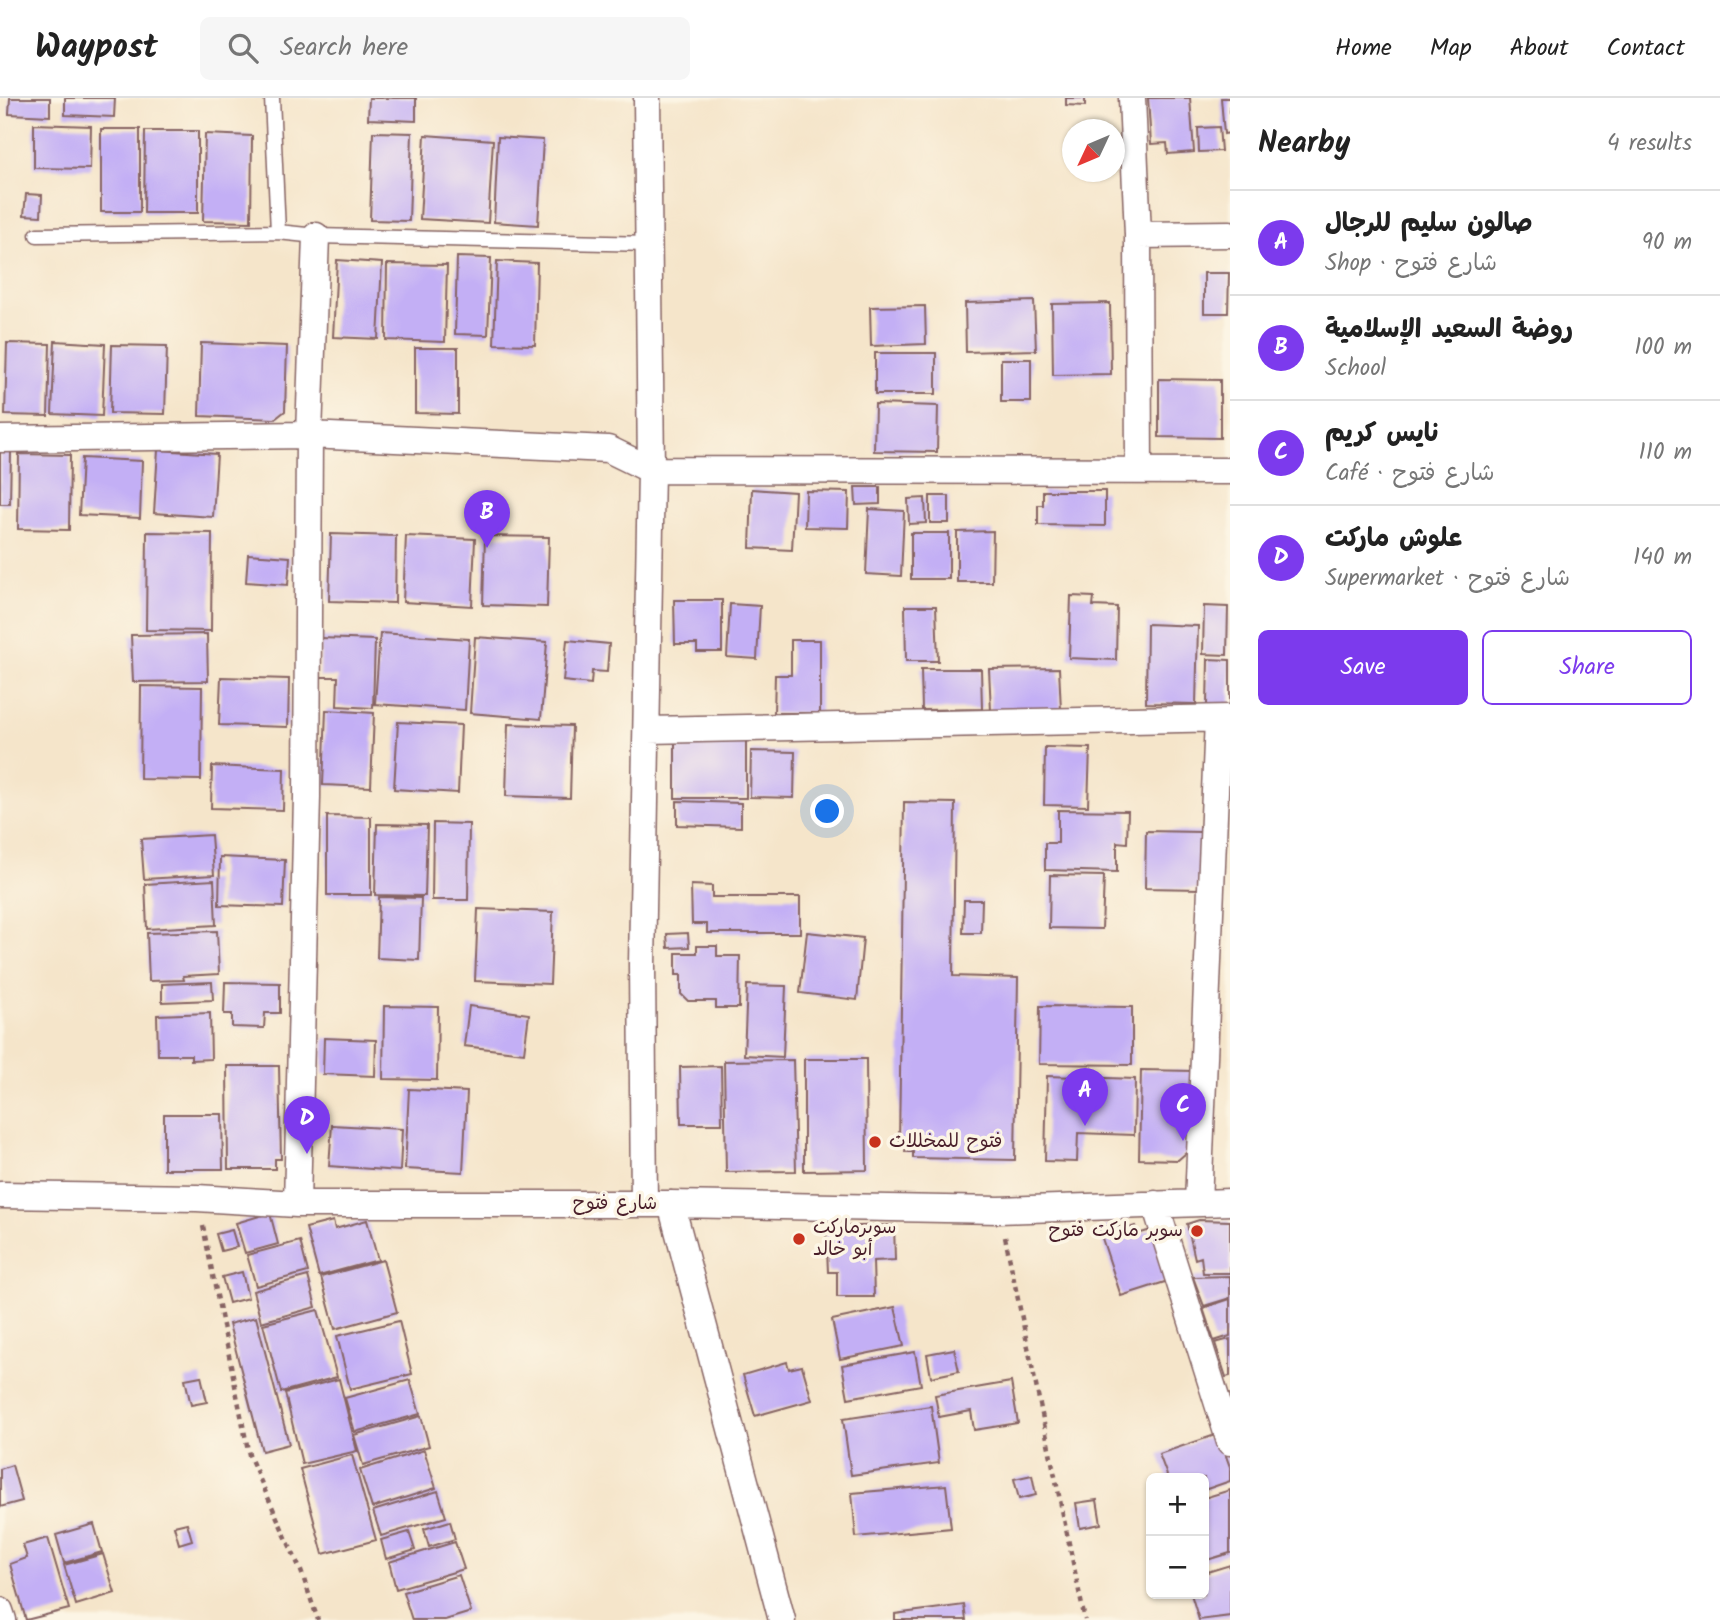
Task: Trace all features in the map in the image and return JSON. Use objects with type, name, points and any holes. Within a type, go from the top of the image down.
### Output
[{"type":"street","points":[[643,1204],[642,965],[651,470],[647,98]]},
{"type":"street","points":[[1132,98],[1138,235],[1139,470]]},
{"type":"street","points":[[1138,235],[1230,234]]},
{"type":"street","points":[[297,1204],[307,797],[309,435],[316,236]]},
{"type":"street","points":[[0,439],[309,435],[608,449],[651,470],[1230,471]]},
{"type":"street","points":[[648,730],[1224,718],[1198,1203]]},
{"type":"street","name":"شارع فتوح","points":[[0,1195],[197,1198],[297,1204],[671,1204],[999,1210],[1230,1202]]},
{"type":"street","points":[[671,1204],[782,1620]]},
{"type":"street","points":[[1155,1204],[1230,1442]]},
{"type":"street","points":[[0,1611],[3,1620]]},
{"type":"lane","points":[[272,98],[278,232]]},
{"type":"lane","points":[[37,235],[278,232],[316,236],[649,244]]},
{"type":"path","points":[[197,1198],[249,1455],[301,1571],[318,1620]]},
{"type":"path","points":[[999,1210],[1085,1620]]},
{"type":"building","points":[[10,98],[50,98],[50,116],[9,114]]},
{"type":"building","points":[[65,98],[115,98],[114,117],[65,115]]},
{"type":"building","points":[[369,98],[416,98],[416,121],[368,119]]},
{"type":"building","points":[[1066,98],[1085,98],[1085,106],[1066,105]]},
{"type":"building","points":[[1148,98],[1190,98],[1194,152],[1168,154],[1167,143],[1151,144]]},
{"type":"building","points":[[1221,98],[1230,98],[1230,133],[1224,134]]},
{"type":"building","points":[[34,124],[91,126],[90,169],[34,168]]},
{"type":"building","points":[[1219,127],[1221,151],[1199,152],[1198,128]]},
{"type":"building","points":[[101,129],[140,129],[140,212],[101,212]]},
{"type":"building","points":[[145,131],[198,131],[198,213],[144,213]]},
{"type":"building","points":[[373,132],[412,133],[409,221],[370,220]]},
{"type":"building","points":[[205,134],[252,136],[251,222],[203,221]]},
{"type":"building","points":[[425,135],[493,140],[488,223],[420,219]]},
{"type":"building","points":[[498,137],[543,140],[538,225],[494,222]]},
{"type":"building","points":[[26,194],[42,195],[41,216],[24,215]]},
{"type":"building","points":[[457,257],[491,258],[488,335],[455,334]]},
{"type":"building","points":[[337,260],[382,263],[378,339],[333,337]]},
{"type":"building","points":[[497,261],[537,263],[535,345],[494,344]]},
{"type":"building","points":[[387,264],[447,265],[445,342],[386,340]]},
{"type":"building","points":[[1204,273],[1229,273],[1228,313],[1204,313]]},
{"type":"building","points":[[1034,301],[1036,350],[966,352],[965,303]]},
{"type":"building","points":[[1110,303],[1111,374],[1053,375],[1052,304]]},
{"type":"building","points":[[925,306],[926,344],[871,346],[870,307]]},
{"type":"building","points":[[55,341],[105,344],[102,416],[52,414]]},
{"type":"building","points":[[7,343],[50,344],[48,416],[5,415]]},
{"type":"building","points":[[201,343],[287,346],[285,411],[275,419],[199,416]]},
{"type":"building","points":[[112,345],[167,346],[165,414],[110,413]]},
{"type":"building","points":[[415,348],[458,348],[458,414],[415,413]]},
{"type":"building","points":[[875,353],[936,353],[936,394],[875,394]]},
{"type":"building","points":[[1001,359],[1031,359],[1031,402],[1001,402]]},
{"type":"building","points":[[1159,379],[1220,380],[1220,438],[1159,437]]},
{"type":"building","points":[[875,404],[938,406],[937,452],[874,451]]},
{"type":"building","points":[[158,450],[217,454],[213,517],[154,513]]},
{"type":"building","points":[[0,452],[11,452],[10,504],[0,504]]},
{"type":"building","points":[[19,454],[70,455],[69,530],[18,529]]},
{"type":"building","points":[[82,458],[142,461],[140,518],[79,515]]},
{"type":"building","points":[[855,487],[880,487],[880,504],[856,505]]},
{"type":"building","points":[[752,489],[795,492],[792,550],[750,548]]},
{"type":"building","points":[[806,491],[849,492],[848,528],[805,527]]},
{"type":"building","points":[[1043,491],[1105,491],[1105,526],[1038,525],[1038,505],[1043,505]]},
{"type":"building","points":[[930,496],[949,496],[949,523],[930,523]]},
{"type":"building","points":[[925,498],[926,523],[909,524],[908,499]]},
{"type":"building","points":[[869,509],[904,511],[901,576],[866,574]]},
{"type":"building","points":[[993,531],[992,582],[957,582],[957,532]]},
{"type":"building","points":[[147,532],[212,533],[211,631],[146,630]]},
{"type":"building","points":[[911,533],[949,533],[949,579],[911,579]]},
{"type":"building","points":[[331,534],[396,536],[395,603],[329,601]]},
{"type":"building","points":[[406,536],[475,539],[472,606],[403,602]]},
{"type":"building","points":[[485,536],[549,537],[547,607],[483,605]]},
{"type":"building","points":[[248,554],[290,557],[288,585],[246,582]]},
{"type":"building","points":[[1071,596],[1094,597],[1093,606],[1117,607],[1116,660],[1069,658]]},
{"type":"building","points":[[674,600],[722,600],[722,652],[697,652],[697,644],[675,644]]},
{"type":"building","points":[[730,604],[760,606],[757,659],[727,657]]},
{"type":"building","points":[[905,606],[936,606],[938,661],[906,661]]},
{"type":"building","points":[[1204,606],[1228,607],[1227,655],[1203,654]]},
{"type":"building","points":[[1147,624],[1198,626],[1196,704],[1146,703]]},
{"type":"building","points":[[380,633],[469,639],[465,710],[375,704]]},
{"type":"building","points":[[207,634],[208,681],[133,682],[131,635]]},
{"type":"building","points":[[475,637],[547,642],[541,719],[470,713]]},
{"type":"building","points":[[321,638],[375,640],[373,708],[337,706],[338,677],[320,677]]},
{"type":"building","points":[[567,640],[609,644],[607,672],[592,671],[591,684],[563,681]]},
{"type":"building","points":[[791,640],[820,640],[820,713],[774,713],[775,675],[791,675]]},
{"type":"building","points":[[1208,659],[1230,660],[1230,705],[1207,705]]},
{"type":"building","points":[[1059,668],[1061,710],[991,711],[989,669]]},
{"type":"building","points":[[921,669],[981,669],[982,709],[922,710]]},
{"type":"building","points":[[221,677],[289,679],[288,727],[219,725]]},
{"type":"building","points":[[141,686],[202,687],[201,780],[140,779]]},
{"type":"building","points":[[326,710],[374,713],[371,787],[323,785]]},
{"type":"building","points":[[398,722],[461,725],[458,793],[394,789]]},
{"type":"building","points":[[508,724],[572,726],[570,798],[506,796]]},
{"type":"building","points":[[675,736],[746,736],[746,798],[675,798]]},
{"type":"building","points":[[1045,747],[1090,748],[1088,806],[1044,805]]},
{"type":"building","points":[[751,751],[795,752],[794,798],[750,797]]},
{"type":"building","points":[[212,766],[284,769],[283,810],[211,808]]},
{"type":"building","points":[[677,801],[741,803],[741,827],[677,825]]},
{"type":"building","points":[[904,802],[955,803],[953,976],[1018,978],[1015,1160],[913,1158],[913,1152],[905,1152],[906,1145],[899,1143]]},
{"type":"building","points":[[1058,810],[1128,811],[1127,843],[1117,842],[1117,872],[1045,870],[1045,843],[1058,843]]},
{"type":"building","points":[[327,816],[371,817],[371,895],[327,895]]},
{"type":"building","points":[[433,823],[469,824],[468,900],[432,900]]},
{"type":"building","points":[[377,824],[427,825],[425,896],[375,895]]},
{"type":"building","points":[[1146,831],[1202,832],[1201,889],[1145,888]]},
{"type":"building","points":[[211,835],[214,875],[144,879],[141,839]]},
{"type":"building","points":[[220,857],[285,860],[283,907],[219,905]]},
{"type":"building","points":[[1050,875],[1104,876],[1102,929],[1049,928]]},
{"type":"building","points":[[214,880],[216,925],[147,929],[145,884]]},
{"type":"building","points":[[691,885],[712,886],[712,897],[800,897],[800,933],[707,933],[707,924],[692,924]]},
{"type":"building","points":[[379,897],[421,898],[419,960],[377,958]]},
{"type":"building","points":[[964,900],[982,900],[981,933],[963,933]]},
{"type":"building","points":[[478,909],[553,912],[550,984],[475,981]]},
{"type":"building","points":[[217,931],[219,974],[183,976],[184,980],[149,981],[147,933]]},
{"type":"building","points":[[807,932],[863,938],[857,1000],[800,993]]},
{"type":"building","points":[[688,933],[689,947],[668,948],[667,934]]},
{"type":"building","points":[[697,946],[717,946],[717,956],[740,956],[739,1008],[716,1008],[716,1001],[688,1001],[681,994],[681,975],[676,975],[676,953],[697,953]]},
{"type":"building","points":[[212,982],[213,1000],[162,1002],[162,984]]},
{"type":"building","points":[[225,982],[280,983],[280,1013],[265,1013],[264,1028],[232,1027],[232,1014],[224,1014]]},
{"type":"building","points":[[747,985],[786,986],[783,1057],[744,1055]]},
{"type":"building","points":[[384,1006],[438,1007],[437,1080],[383,1079]]},
{"type":"building","points":[[469,1006],[529,1014],[524,1053],[464,1046]]},
{"type":"building","points":[[1040,1006],[1132,1007],[1132,1065],[1039,1064]]},
{"type":"building","points":[[210,1013],[211,1059],[191,1060],[191,1055],[158,1055],[157,1015]]},
{"type":"building","points":[[324,1038],[376,1040],[375,1076],[323,1074]]},
{"type":"building","points":[[804,1059],[866,1059],[867,1170],[804,1171]]},
{"type":"building","points":[[793,1060],[796,1171],[726,1172],[724,1061]]},
{"type":"building","points":[[227,1066],[279,1066],[281,1159],[275,1159],[275,1169],[228,1169]]},
{"type":"building","points":[[721,1066],[722,1124],[681,1124],[680,1067]]},
{"type":"building","points":[[1141,1070],[1195,1071],[1194,1146],[1178,1160],[1139,1159]]},
{"type":"building","points":[[1047,1076],[1135,1079],[1134,1135],[1078,1133],[1077,1162],[1045,1161]]},
{"type":"building","points":[[409,1089],[467,1092],[463,1172],[405,1169]]},
{"type":"building","points":[[164,1114],[222,1114],[223,1169],[164,1169]]},
{"type":"building","points":[[332,1125],[402,1129],[400,1171],[329,1166]]},
{"type":"building","points":[[270,1213],[278,1244],[245,1253],[236,1223]]},
{"type":"building","points":[[367,1220],[378,1260],[319,1276],[306,1228],[333,1221],[335,1229]]},
{"type":"building","points":[[1199,1220],[1230,1221],[1230,1273],[1203,1273],[1201,1257],[1195,1259],[1187,1224]]},
{"type":"building","points":[[1118,1223],[1120,1231],[1135,1226],[1138,1234],[1154,1229],[1171,1280],[1121,1296],[1099,1229]]},
{"type":"building","points":[[894,1225],[895,1260],[873,1261],[874,1297],[837,1297],[837,1272],[828,1272],[826,1227]]},
{"type":"building","points":[[232,1230],[237,1247],[221,1251],[216,1234]]},
{"type":"building","points":[[300,1241],[308,1272],[256,1286],[247,1255]]},
{"type":"building","points":[[383,1260],[397,1312],[335,1329],[321,1277]]},
{"type":"building","points":[[242,1272],[248,1298],[229,1303],[222,1277]]},
{"type":"building","points":[[308,1276],[316,1307],[261,1322],[253,1291]]},
{"type":"building","points":[[1230,1276],[1230,1298],[1204,1306],[1193,1277]]},
{"type":"building","points":[[1230,1299],[1230,1336],[1214,1341],[1203,1308]]},
{"type":"building","points":[[895,1307],[904,1346],[840,1359],[832,1320]]},
{"type":"building","points":[[318,1310],[337,1377],[281,1392],[263,1324]]},
{"type":"building","points":[[256,1317],[289,1444],[262,1451],[229,1324]]},
{"type":"building","points":[[399,1321],[412,1374],[350,1389],[337,1336]]},
{"type":"building","points":[[1230,1339],[1230,1376],[1226,1377],[1215,1343]]},
{"type":"building","points":[[954,1349],[959,1371],[931,1377],[927,1354]]},
{"type":"building","points":[[915,1352],[921,1385],[848,1398],[842,1365]]},
{"type":"building","points":[[787,1362],[789,1369],[802,1366],[812,1400],[755,1416],[743,1375]]},
{"type":"building","points":[[201,1376],[207,1402],[191,1405],[185,1379]]},
{"type":"building","points":[[339,1379],[357,1451],[302,1464],[285,1393]]},
{"type":"building","points":[[410,1380],[420,1414],[355,1432],[345,1398]]},
{"type":"building","points":[[1011,1382],[1018,1423],[974,1430],[971,1411],[939,1417],[935,1395]]},
{"type":"building","points":[[931,1406],[939,1463],[851,1475],[843,1419]]},
{"type":"building","points":[[421,1416],[429,1446],[363,1465],[354,1435]]},
{"type":"building","points":[[1218,1434],[1230,1467],[1230,1481],[1209,1488],[1209,1473],[1166,1473],[1159,1454]]},
{"type":"building","points":[[424,1450],[436,1488],[372,1508],[360,1470]]},
{"type":"building","points":[[352,1455],[376,1540],[323,1554],[300,1469]]},
{"type":"building","points":[[12,1465],[22,1501],[0,1507],[0,1469]]},
{"type":"building","points":[[1032,1475],[1036,1495],[1019,1499],[1014,1479]]},
{"type":"building","points":[[946,1485],[951,1528],[856,1537],[852,1493]]},
{"type":"building","points":[[1230,1490],[1230,1553],[1209,1559],[1209,1536],[1209,1496]]},
{"type":"building","points":[[438,1491],[446,1517],[381,1536],[373,1511]]},
{"type":"building","points":[[1097,1500],[1101,1524],[1080,1528],[1076,1503]]},
{"type":"building","points":[[450,1521],[455,1539],[429,1547],[424,1529]]},
{"type":"building","points":[[187,1523],[192,1540],[179,1544],[174,1526]]},
{"type":"building","points":[[94,1524],[102,1552],[64,1563],[56,1535]]},
{"type":"building","points":[[409,1532],[415,1550],[386,1559],[381,1540]]},
{"type":"building","points":[[48,1538],[69,1609],[26,1620],[10,1564],[27,1558],[23,1545]]},
{"type":"building","points":[[455,1542],[464,1569],[396,1589],[389,1562]]},
{"type":"building","points":[[103,1554],[115,1593],[76,1605],[64,1565]]},
{"type":"building","points":[[1230,1565],[1230,1616],[1199,1620],[1193,1599],[1209,1599],[1209,1571]]},
{"type":"building","points":[[459,1575],[471,1612],[445,1620],[412,1620],[403,1592]]},
{"type":"building","points":[[964,1605],[966,1620],[895,1620],[895,1614]]},
{"type":"place","name":"روضة السعيد الإسلامية","points":[[487,548]]},
{"type":"place","name":"صالون سليم للرجال","points":[[1085,1126]]},
{"type":"place","name":"نايس كريم","points":[[1183,1141]]},
{"type":"place","name":"فتوح للمخللات","points":[[875,1142]]},
{"type":"place","name":"علوش ماركت","points":[[307,1154]]},
{"type":"place","name":"سوبر ماركت فتوح","points":[[1197,1231]]},
{"type":"place","name":"سوبرماركت أبو خالد","points":[[799,1239]]}]
